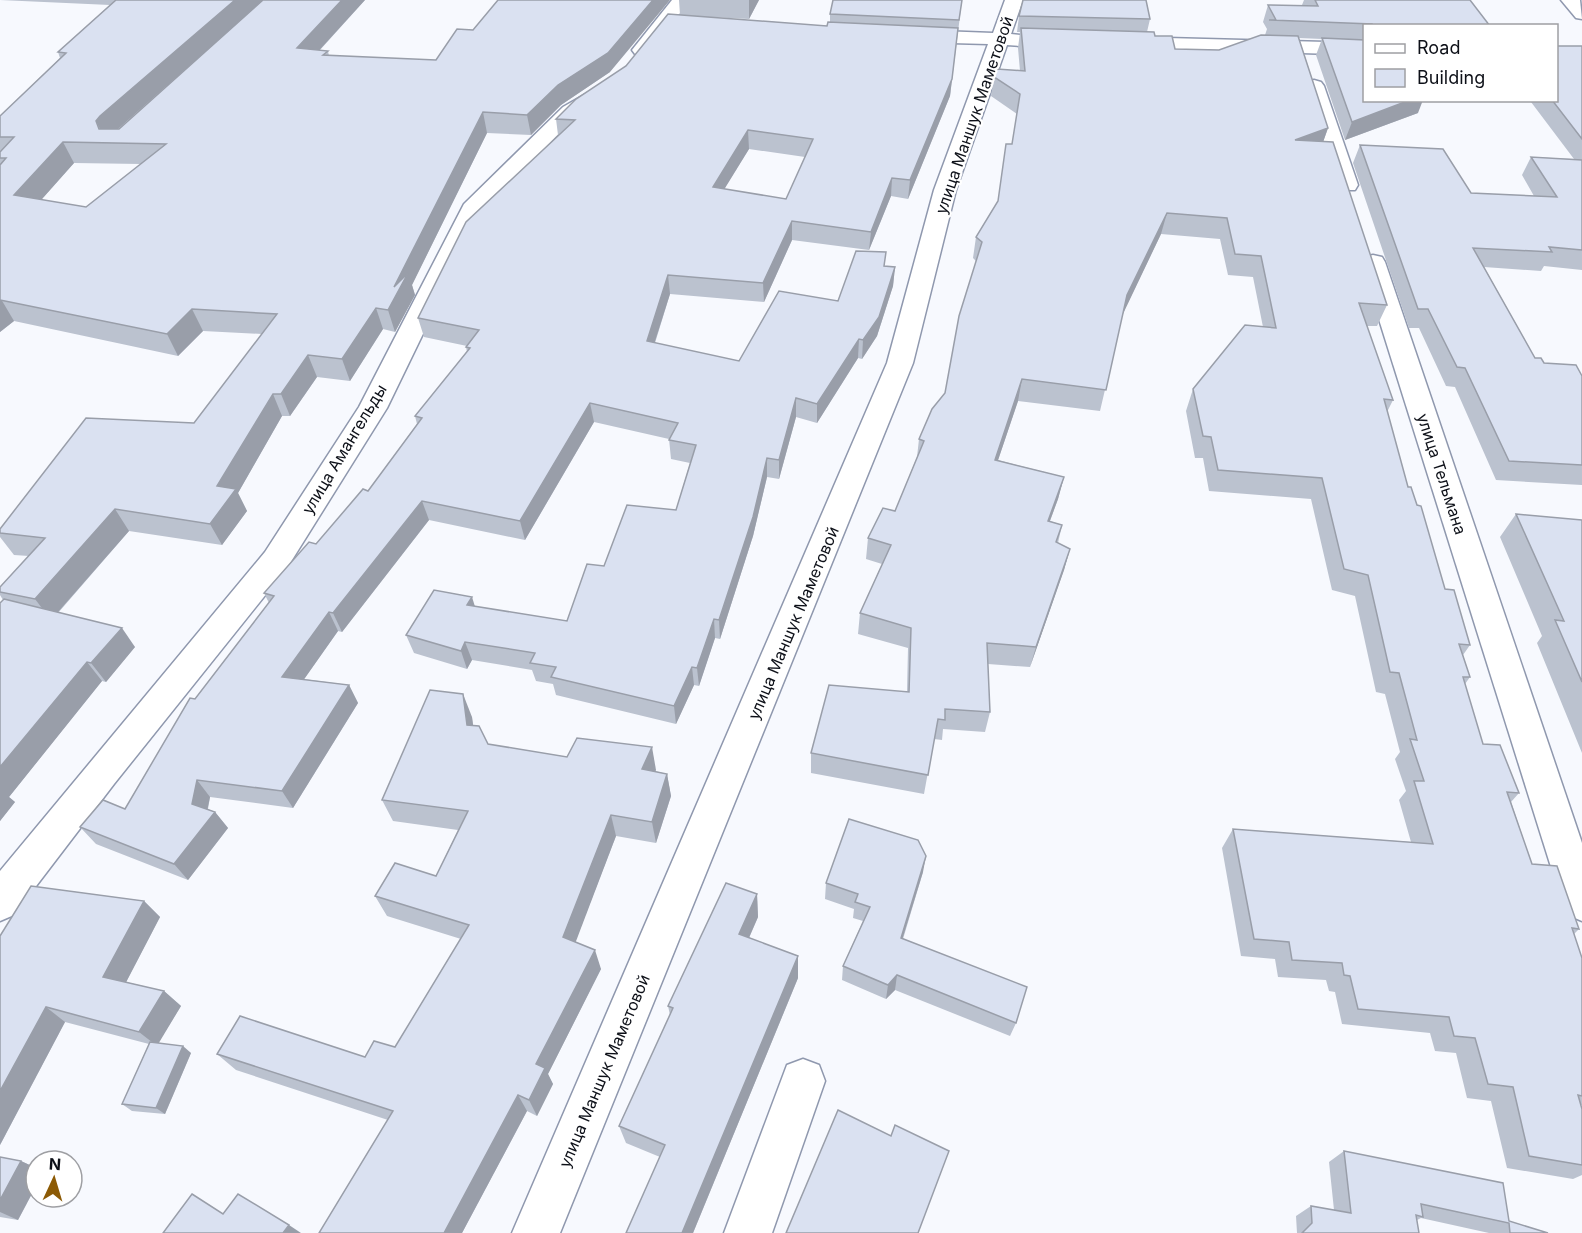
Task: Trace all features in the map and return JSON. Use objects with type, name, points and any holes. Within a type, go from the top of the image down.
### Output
[{"type":"street","name":"улица Маншук Маметовой","points":[[536,1233],[900,363],[945,190],[1014,0]]},
{"type":"street","points":[[1570,0],[1582,14]]},
{"type":"street","name":"улица Амангельды","points":[[0,902],[101,773],[276,560],[373,408],[472,209],[570,111],[618,77],[677,16]]},
{"type":"street","points":[[900,35],[1034,41]]},
{"type":"street","points":[[1115,43],[1363,49]]},
{"type":"street","name":"улица Тельмана","points":[[1301,47],[1582,902]]},
{"type":"street","points":[[748,1233],[803,1082]]},
{"type":"building","points":[[116,0],[235,0],[96,121],[99,129],[119,129],[263,0],[342,0],[297,48],[328,51],[323,55],[436,60],[457,29],[473,30],[498,0],[653,0],[608,53],[558,85],[527,115],[483,112],[394,287],[408,273],[388,310],[376,308],[342,359],[308,355],[281,394],[273,394],[217,486],[236,489],[210,524],[115,509],[35,599],[0,592],[0,587],[45,538],[0,533],[0,529],[86,418],[194,423],[277,314],[192,309],[167,334],[0,300],[0,165],[6,158],[0,158],[0,152],[14,137],[0,137],[0,116],[66,53],[58,52]],"holes":[[[63,142],[166,144],[86,207],[14,195]]]},
{"type":"building","points":[[833,0],[962,0],[959,20],[830,14]]},
{"type":"building","points":[[1023,0],[1146,0],[1150,19],[1019,16]]},
{"type":"building","points":[[1315,0],[1470,0],[1488,24],[1372,24],[1269,20],[1276,20],[1268,5],[1318,6]]},
{"type":"building","points":[[668,14],[827,26],[828,22],[958,28],[952,79],[910,180],[892,178],[871,232],[792,221],[763,283],[668,275],[647,341],[739,361],[779,291],[838,301],[856,251],[886,252],[884,266],[895,267],[879,317],[863,340],[859,339],[817,404],[796,398],[779,460],[767,458],[753,517],[719,620],[714,619],[697,668],[692,667],[674,706],[551,677],[556,667],[530,663],[535,653],[465,642],[461,651],[406,635],[434,590],[472,597],[467,605],[567,621],[587,564],[604,566],[627,505],[676,510],[696,445],[669,440],[678,423],[590,403],[520,521],[422,501],[333,613],[329,612],[282,677],[349,685],[282,791],[197,780],[192,804],[215,812],[174,864],[80,827],[103,800],[125,809],[190,698],[195,699],[274,596],[264,593],[309,542],[316,544],[363,489],[368,491],[422,418],[415,416],[470,348],[466,347],[479,330],[418,318],[466,222],[575,120],[556,119],[576,99],[626,66]],"holes":[[[748,130],[813,139],[786,199],[713,187]]]},
{"type":"building","points":[[1021,28],[1154,32],[1155,36],[1172,36],[1175,49],[1219,50],[1261,35],[1298,36],[1328,128],[1295,140],[1333,142],[1387,305],[1359,303],[1393,400],[1384,399],[1408,487],[1411,487],[1417,505],[1421,506],[1445,589],[1454,590],[1470,645],[1459,644],[1470,677],[1463,677],[1483,744],[1500,745],[1519,793],[1507,792],[1532,864],[1557,866],[1579,929],[1572,928],[1582,958],[1582,1096],[1578,1095],[1582,1109],[1582,1165],[1529,1156],[1513,1087],[1488,1084],[1475,1038],[1454,1036],[1449,1017],[1358,1009],[1350,976],[1344,975],[1342,963],[1292,960],[1289,942],[1254,939],[1233,829],[1433,844],[1414,781],[1424,781],[1410,739],[1417,740],[1399,673],[1390,672],[1368,575],[1344,569],[1322,478],[1218,470],[1211,437],[1203,436],[1193,389],[1245,325],[1276,328],[1261,256],[1235,254],[1227,218],[1167,213],[1127,295],[1106,390],[1022,379],[995,460],[1064,477],[1048,521],[1062,525],[1056,542],[1070,549],[1036,647],[987,643],[990,712],[945,709],[945,720],[938,719],[928,775],[811,753],[829,685],[909,692],[911,628],[860,613],[891,545],[868,538],[883,508],[895,511],[924,441],[919,439],[932,409],[945,393],[959,316],[982,242],[976,237],[998,201],[1006,144],[1012,144],[1020,94],[994,77],[997,69],[1025,71]]},
{"type":"building","points":[[1322,38],[1363,40],[1363,102],[1405,102],[1352,122]]},
{"type":"building","points":[[1558,46],[1582,46],[1582,139],[1554,102],[1558,102]]},
{"type":"building","points":[[1360,145],[1443,149],[1471,193],[1557,197],[1531,157],[1582,160],[1582,250],[1549,247],[1552,252],[1473,248],[1535,358],[1541,358],[1544,363],[1576,365],[1582,376],[1582,465],[1509,461],[1465,368],[1457,367],[1428,309],[1418,309]]},
{"type":"building","points":[[1516,514],[1582,520],[1582,682],[1555,620],[1564,621]]},
{"type":"building","points":[[4,599],[122,628],[91,663],[87,662],[0,767],[0,603]]},
{"type":"building","points":[[430,690],[463,694],[467,725],[479,726],[488,744],[567,757],[577,738],[652,747],[642,769],[667,774],[652,822],[611,815],[563,937],[595,950],[536,1064],[545,1068],[529,1100],[518,1095],[444,1233],[319,1233],[393,1111],[217,1054],[240,1016],[365,1057],[374,1041],[395,1047],[469,925],[375,896],[395,863],[436,876],[468,811],[382,800]]},
{"type":"building","points":[[849,819],[918,840],[926,856],[901,938],[1027,987],[1016,1023],[897,975],[888,985],[843,966],[870,907],[855,902],[858,894],[826,883]]},
{"type":"building","points":[[726,883],[757,894],[739,934],[798,956],[682,1233],[626,1233],[665,1145],[619,1126],[673,1008],[668,1006]]},
{"type":"building","points":[[31,886],[144,901],[103,977],[164,991],[139,1032],[46,1007],[0,1091],[0,936]]},
{"type":"building","points":[[150,1042],[183,1046],[156,1108],[122,1104]]},
{"type":"building","points":[[838,1110],[891,1136],[895,1125],[949,1151],[918,1233],[786,1233]]},
{"type":"building","points":[[1344,1151],[1503,1183],[1509,1221],[1548,1233],[1510,1233],[1509,1223],[1421,1204],[1423,1217],[1416,1215],[1419,1233],[1302,1233],[1312,1223],[1311,1206],[1351,1213]]},
{"type":"building","points":[[0,1157],[21,1161],[0,1200]]},
{"type":"building","points":[[192,1194],[223,1214],[238,1194],[289,1225],[283,1233],[163,1233]]}]
